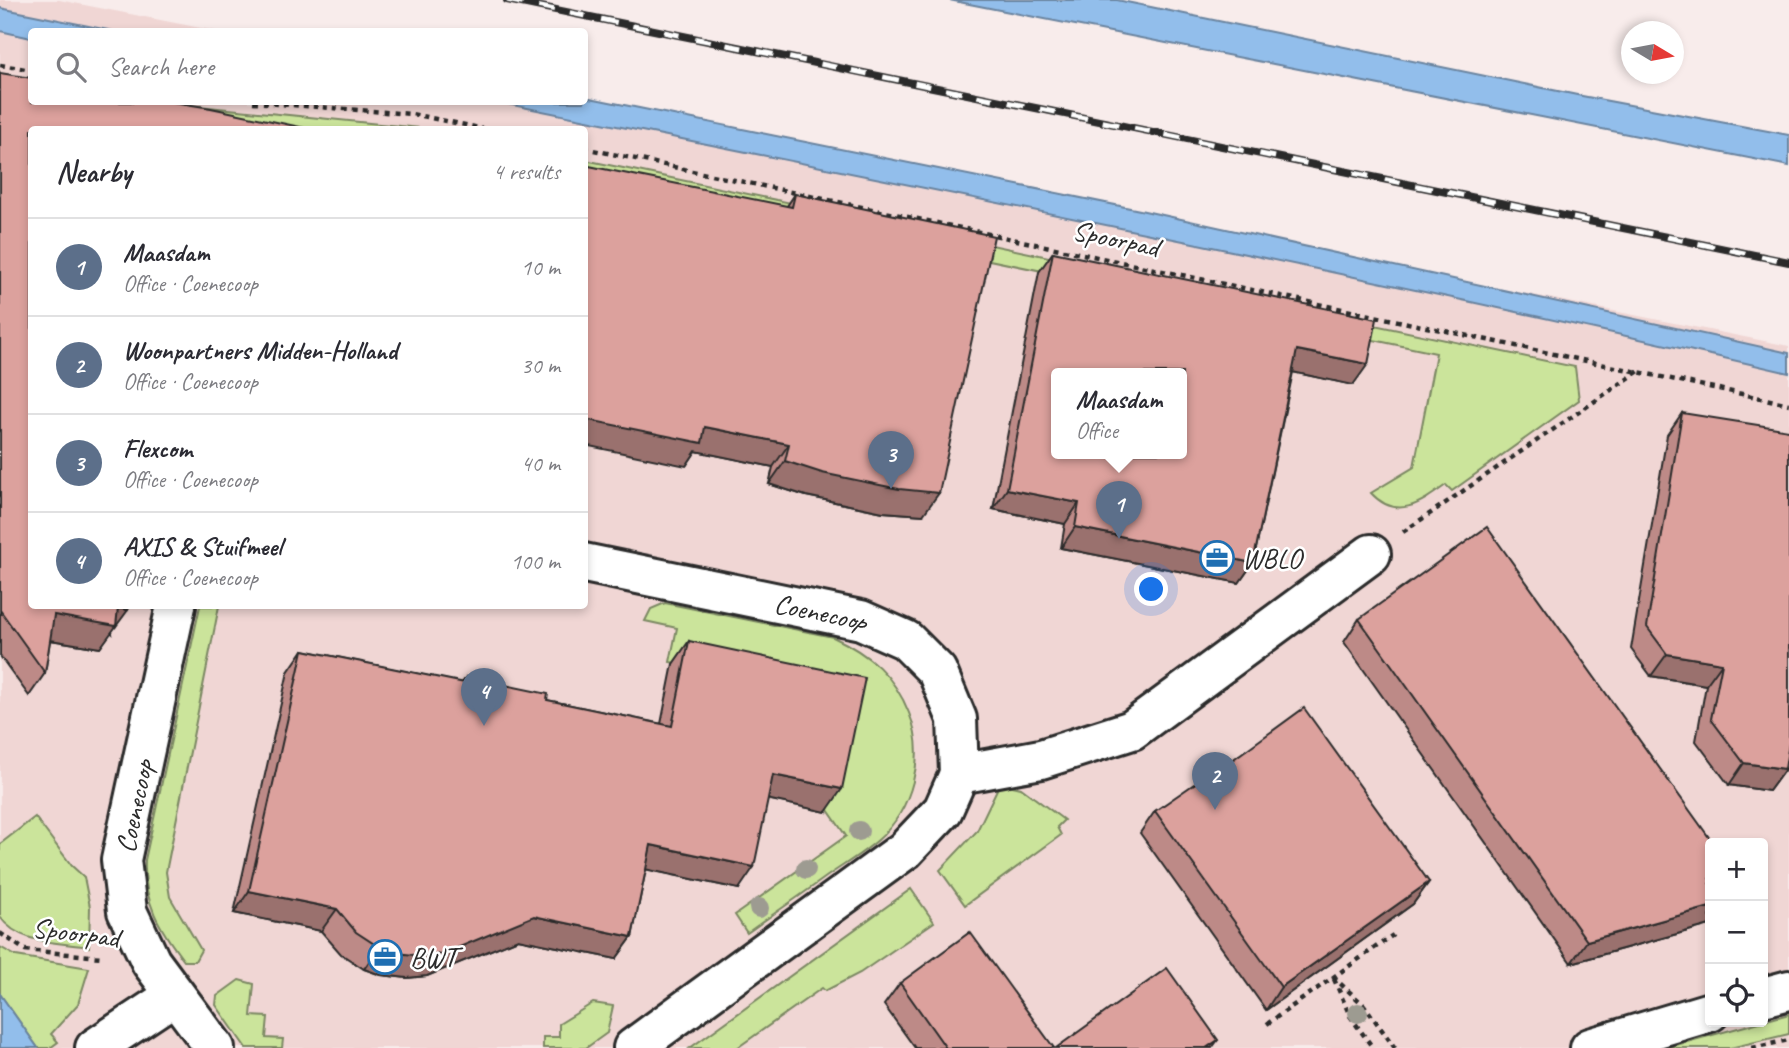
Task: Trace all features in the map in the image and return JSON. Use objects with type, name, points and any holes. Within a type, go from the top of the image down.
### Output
[{"type":"street","points":[[959,774],[1041,759],[1132,730],[1371,554]]},
{"type":"street","name":"Coenecoop","points":[[588,564],[861,620],[906,640],[937,671],[957,719],[959,774],[943,810],[905,850],[633,1048]]},
{"type":"street","name":"Coenecoop","points":[[175,609],[121,860],[127,911],[151,962],[215,1048]]},
{"type":"street","points":[[1768,996],[1789,990]]},
{"type":"street","points":[[95,1048],[175,995]]},
{"type":"street","points":[[1590,1048],[1705,1014]]},
{"type":"path","points":[[0,65],[28,70]]},
{"type":"path","points":[[293,105],[412,114],[470,126]]},
{"type":"path","name":"Spoorpad","points":[[588,149],[1789,404]]},
{"type":"path","points":[[1371,554],[1639,371]]},
{"type":"path","name":"Spoorpad","points":[[0,933],[25,950],[151,962]]},
{"type":"path","points":[[1267,1024],[1393,935]]},
{"type":"path","points":[[1333,977],[1350,1016],[1373,1048]]},
{"type":"path","points":[[1333,977],[1364,1005],[1395,1048]]},
{"type":"path","points":[[1752,1048],[1789,1040]]},
{"type":"shaded area","points":[[0,0],[59,0],[201,28],[28,28],[28,105],[581,105],[1789,346],[1789,1048],[0,1048]]},
{"type":"green space","points":[[0,74],[28,98],[28,102],[0,97]]},
{"type":"green space","points":[[49,105],[198,106],[400,126],[179,126]]},
{"type":"green space","points":[[588,161],[1575,367],[1579,400],[1452,491],[1446,485],[1418,503],[1400,508],[1390,506],[1371,493],[1414,467],[1436,353],[778,216],[588,188]]},
{"type":"green space","points":[[665,603],[833,637],[869,658],[888,677],[903,700],[914,730],[917,747],[913,781],[900,814],[890,828],[866,850],[747,933],[735,915],[846,836],[828,810],[851,700],[670,662],[677,628],[645,621],[651,609]]},
{"type":"green space","points":[[199,609],[218,609],[166,872],[170,897],[201,950],[195,961],[184,961],[154,914],[147,889],[145,860]]},
{"type":"green space","points":[[1000,783],[1021,788],[1064,820],[1057,827],[1061,835],[965,905],[940,870],[977,831]]},
{"type":"green space","points":[[35,817],[72,866],[84,877],[90,907],[89,947],[40,941],[18,933],[0,917],[0,844]]},
{"type":"green space","points":[[911,889],[934,922],[860,973],[825,991],[822,988],[737,1048],[690,1048]]},
{"type":"green space","points":[[0,947],[16,956],[89,968],[78,1004],[51,1034],[58,1042],[50,1048],[38,1048],[0,994]]},
{"type":"green space","points":[[239,980],[254,984],[251,1016],[268,1017],[266,1038],[283,1039],[282,1048],[246,1048],[216,1005],[217,996]]},
{"type":"green space","points":[[593,1003],[613,1006],[607,1033],[586,1048],[543,1048],[543,1037],[559,1037],[559,1024]]},
{"type":"green space","points":[[1789,1014],[1789,1034],[1730,1048],[1665,1048],[1742,1027],[1768,1027],[1768,1020]]},
{"type":"water","points":[[949,0],[1117,0],[1582,96],[1789,135],[1789,166]]},
{"type":"water","points":[[0,8],[98,28],[28,28],[28,37],[0,31]]},
{"type":"water","points":[[588,98],[1140,210],[1789,353],[1789,373],[1628,336],[983,200],[513,105],[588,105]]},
{"type":"water","points":[[0,994],[38,1048],[0,1048]]},
{"type":"building","points":[[0,73],[28,77],[28,105],[192,105],[295,126],[28,126],[28,609],[118,609],[116,626],[54,615],[45,673],[0,610]]},
{"type":"building","points":[[588,166],[792,207],[795,194],[994,236],[939,493],[899,489],[822,473],[785,461],[789,444],[705,427],[702,443],[588,420]]},
{"type":"building","points":[[1053,252],[1377,319],[1368,364],[1297,350],[1253,563],[1075,527],[1079,503],[1007,489]]},
{"type":"building","points":[[1682,413],[1789,430],[1789,743],[1785,769],[1744,763],[1711,719],[1722,663],[1667,654],[1647,627]]},
{"type":"building","points":[[1487,527],[1709,838],[1705,838],[1705,908],[1587,941],[1359,619]]},
{"type":"building","points":[[689,641],[865,678],[842,789],[773,775],[754,867],[651,845],[632,937],[534,916],[443,954],[423,956],[396,953],[379,947],[356,932],[337,909],[249,891],[303,650],[465,683],[466,677],[548,694],[547,700],[672,726]]},
{"type":"building","points":[[1304,708],[1429,882],[1281,987],[1155,811],[1197,782],[1199,784]]},
{"type":"building","points":[[970,932],[1054,1048],[946,1048],[900,983]]},
{"type":"building","points":[[1167,968],[1218,1040],[1206,1048],[1056,1048]]},
{"type":"railway","points":[[507,0],[1789,262]]},
{"type":"place","name":"Flexcom","points":[[891,489]]},
{"type":"place","name":"Maasdam","points":[[1119,539]]},
{"type":"place","name":"WBLO","points":[[1217,558]]},
{"type":"place","name":"AXIS & Stuifmeel","points":[[484,726]]},
{"type":"place","name":"Woonpartners Midden-Holland","points":[[1215,810]]},
{"type":"place","name":"BWT","points":[[385,957]]}]
